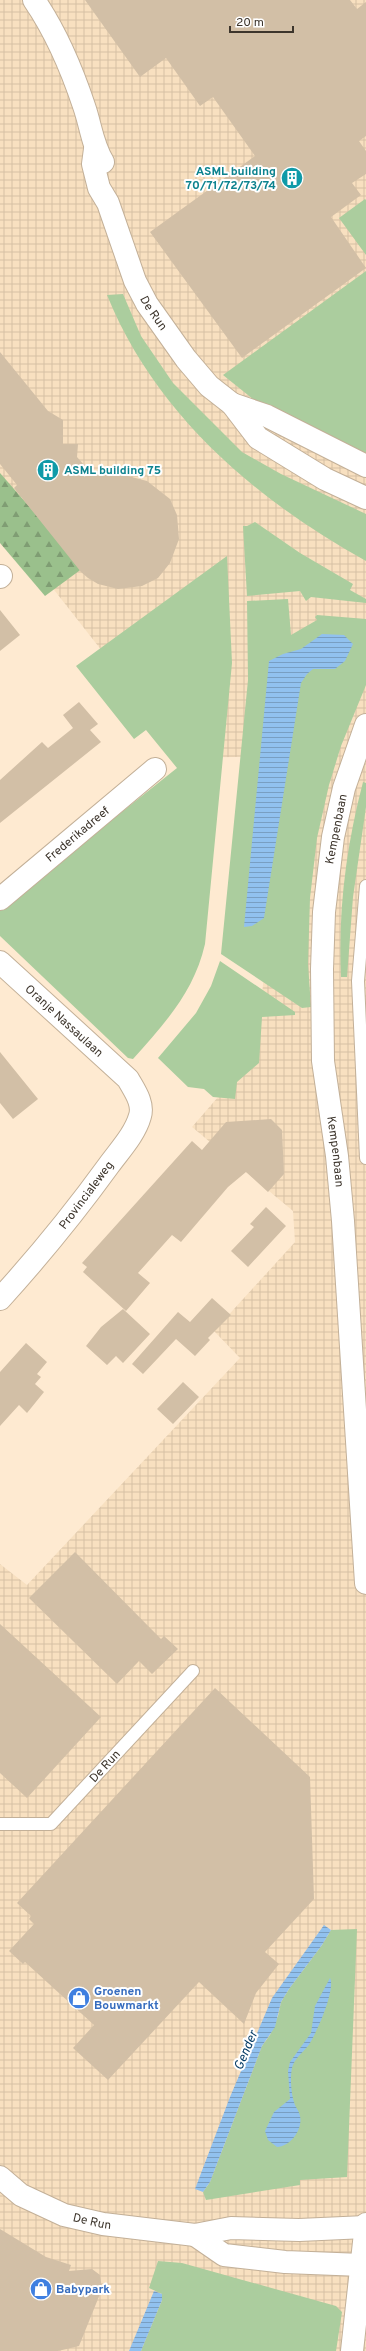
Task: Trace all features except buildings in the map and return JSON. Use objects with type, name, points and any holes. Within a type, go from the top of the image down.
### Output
[{"type":"street","name":"De Run","points":[[34,0],[66,58],[84,107],[95,148],[93,164],[99,188],[108,202],[126,259],[147,304],[186,359],[209,386],[232,404],[258,438],[325,479],[366,498]]},
{"type":"street","name":"De Run","points":[[232,404],[267,416],[366,466]]},
{"type":"street","name":"Kempenbaan","points":[[366,725],[344,788],[333,837],[324,912],[322,968],[323,1061],[337,1156],[343,1221],[366,1583]]},
{"type":"street","name":"Frederikadreef","points":[[0,899],[155,769]]},
{"type":"street","name":"Oranje Nassaulaan","points":[[0,962],[128,1079]]},
{"type":"street","name":"Provincialeweg","points":[[0,1299],[42,1252],[129,1139],[140,1115],[140,1109],[139,1099],[128,1079]]},
{"type":"street","name":"De Run","points":[[0,2177],[21,2195],[64,2215],[103,2224],[195,2234],[231,2228],[299,2230],[366,2226]]},
{"type":"street","points":[[352,2351],[364,2264],[366,2226]]},
{"type":"street","points":[[195,2234],[224,2256],[285,2262],[364,2264]]},
{"type":"lane","points":[[366,886],[358,981],[363,1036],[366,1158]]},
{"type":"lane","name":"De Run","points":[[0,1824],[51,1824],[193,1671]]},
{"type":"shaded area","points":[[0,0],[366,0],[366,2351],[0,2351],[0,1564],[27,1585],[240,1358],[214,1331],[295,1242],[293,1211],[192,1127],[251,1059],[261,1007],[283,756],[186,758],[0,521]]},
{"type":"green space","points":[[365,199],[366,200],[366,255],[339,218]]},
{"type":"green space","points":[[366,271],[366,459],[258,403],[223,375]]},
{"type":"green space","points":[[123,294],[141,336],[173,383],[242,452],[281,474],[366,514],[366,561],[325,537],[248,481],[213,450],[181,415],[152,378],[127,338],[107,295]]},
{"type":"green space","points":[[0,473],[83,568],[45,596],[0,543]]},
{"type":"green space","points":[[255,522],[300,553],[353,584],[350,590],[366,599],[366,603],[311,597],[306,601],[300,591],[247,596],[243,526],[247,526]]},
{"type":"green space","points":[[227,556],[232,663],[205,944],[194,977],[186,992],[156,1033],[133,1059],[128,1058],[0,936],[0,909],[177,768],[146,730],[134,739],[76,666]]},
{"type":"green space","points":[[288,599],[291,635],[317,620],[315,617],[317,615],[366,619],[366,685],[341,746],[329,785],[317,838],[310,898],[308,964],[311,1007],[302,1008],[221,954],[248,680],[247,601]]},
{"type":"green space","points":[[363,782],[366,783],[366,807],[353,897],[347,977],[341,977],[340,952],[344,879],[352,831]]},
{"type":"green space","points":[[220,961],[295,1012],[295,1015],[262,1017],[259,1063],[237,1082],[235,1099],[213,1097],[204,1089],[188,1087],[158,1058],[196,1013],[211,986]]},
{"type":"green space","points":[[357,1929],[347,2177],[300,2180],[300,2185],[206,2200],[203,2192],[210,2182],[262,2046],[270,2035],[278,2016],[281,2002],[331,1930]]},
{"type":"green space","points":[[158,2261],[182,2263],[336,2306],[342,2312],[336,2351],[141,2351],[162,2300],[162,2294],[149,2288]]},
{"type":"water","points":[[322,634],[344,635],[353,644],[345,661],[335,669],[313,669],[307,674],[301,683],[264,918],[252,926],[244,927],[269,661],[283,654],[301,649]]},
{"type":"water","points":[[324,1925],[331,1930],[281,2002],[275,2027],[262,2046],[210,2182],[203,2192],[195,2189],[230,2097],[272,1998]]},
{"type":"water","points":[[330,1978],[331,1984],[328,2001],[320,2023],[308,2046],[296,2059],[292,2068],[291,2076],[293,2098],[300,2116],[300,2126],[295,2136],[287,2144],[277,2147],[268,2140],[265,2131],[274,2112],[290,2099],[288,2071],[290,2062],[311,2033],[315,2006]]},
{"type":"water","points":[[154,2291],[162,2294],[162,2300],[141,2351],[129,2351]]},
{"type":"place","name":"ASML building 70/71/72/73/74","points":[[292,178]]},
{"type":"place","name":"ASML building 75","points":[[48,470]]},
{"type":"place","name":"Groenen Bouwmarkt","points":[[79,1998]]},
{"type":"place","name":"Babypark","points":[[41,2289]]},
{"type":"water label","name":"Gender","points":[[245,2050]]}]
